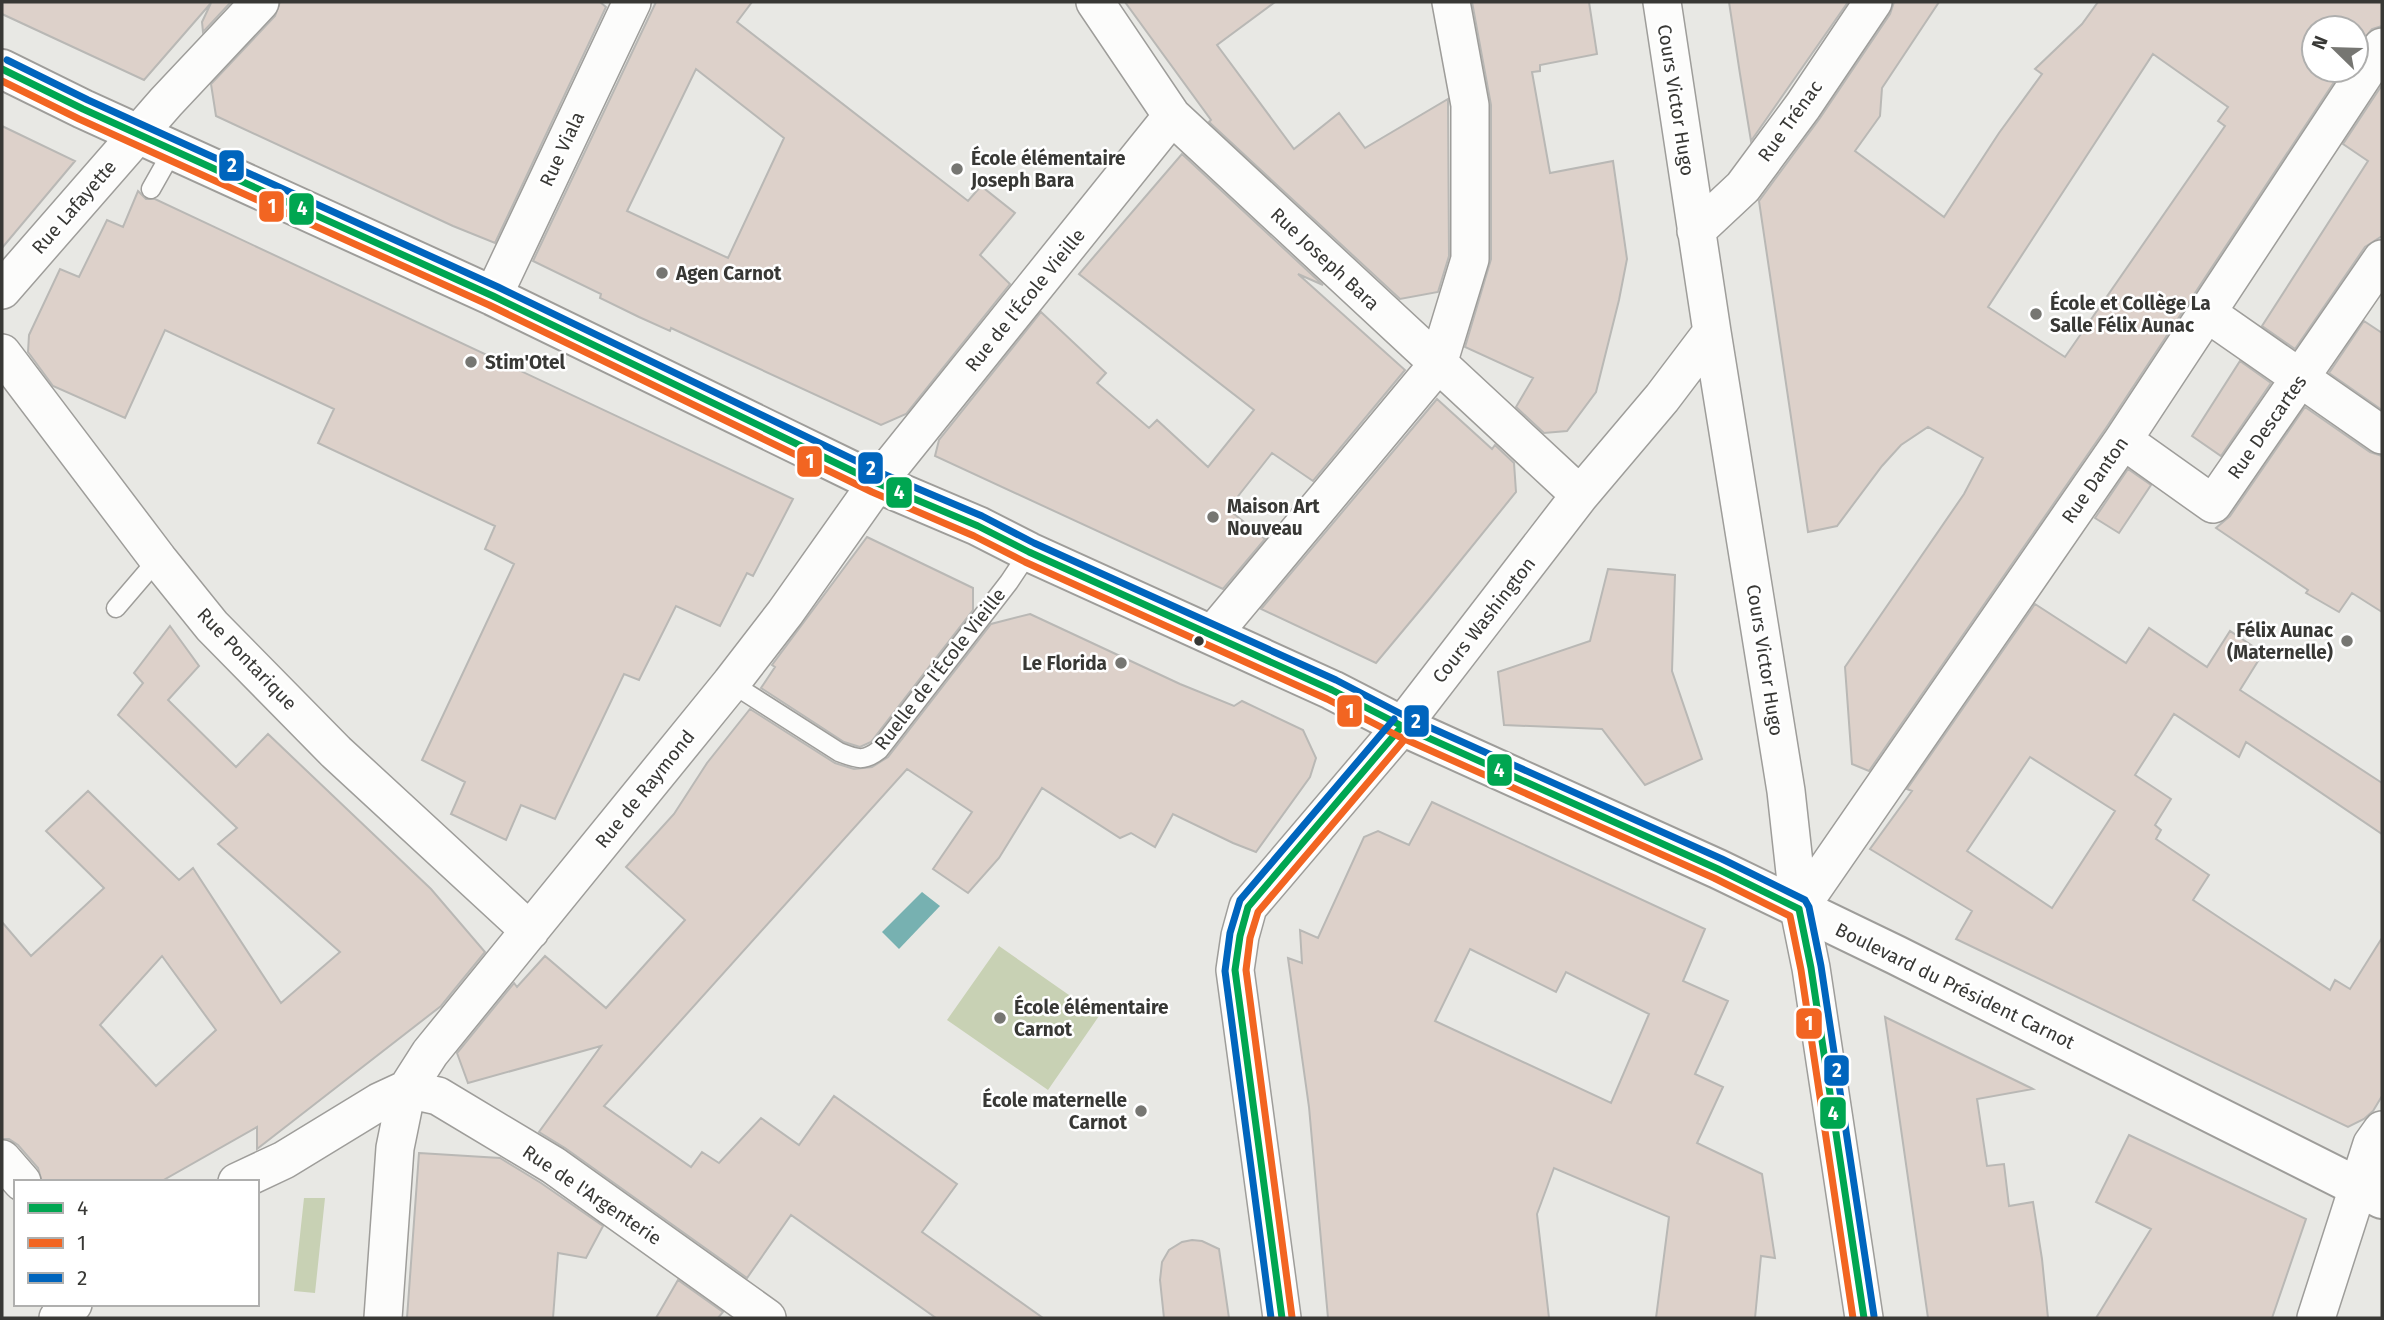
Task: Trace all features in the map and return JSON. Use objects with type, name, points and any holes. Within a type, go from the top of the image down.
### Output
[{"type":"street","name":"Rue Lafayette","points":[[2,290],[166,102],[260,2]]},
{"type":"street","name":"Rue Viala","points":[[493,296],[632,2]]},
{"type":"street","name":"Rue Joseph Bara","points":[[1095,2],[1172,116],[1580,495]]},
{"type":"street","points":[[1212,635],[1438,365],[1470,259],[1470,105],[1451,2]]},
{"type":"street","name":"Cours Victor Hugo","points":[[1662,2],[1786,791],[1799,909],[1811,968],[1864,1318]]},
{"type":"street","name":"Rue Trénac","points":[[1696,231],[1743,187],[1873,2]]},
{"type":"street","name":"Rue Danton","points":[[1799,909],[2123,440],[2382,47]]},
{"type":"street","name":"Boulevard du Président Carnot","points":[[2,69],[493,296],[877,483],[978,526],[1029,552],[1332,690],[1402,726],[1718,869],[2370,1193]]},
{"type":"street","name":"Rue de l'École Vieille","points":[[877,483],[1172,116]]},
{"type":"street","name":"Rue Descartes","points":[[2123,440],[2213,504],[2382,259]]},
{"type":"street","points":[[2207,313],[2382,435]]},
{"type":"street","name":"Cours Washington","points":[[1282,1318],[1235,970],[1248,907],[1402,726],[1580,495],[1712,332]]},
{"type":"street","name":"Rue Pontarique","points":[[2,353],[212,626],[337,751],[530,931]]},
{"type":"street","name":"Rue de Raymond","points":[[407,1089],[430,1053],[785,613],[877,483]]},
{"type":"street","points":[[241,1180],[284,1160],[379,1102],[407,1089]]},
{"type":"street","points":[[383,1318],[396,1148],[407,1089]]},
{"type":"street","name":"Rue de l'Argenterie","points":[[407,1089],[438,1096],[553,1164],[768,1318]]},
{"type":"street","points":[[2316,1318],[2370,1193],[2372,1144],[2382,1130]]},
{"type":"street","points":[[2,1159],[20,1180]]},
{"type":"street","points":[[58,1318],[71,1306]]},
{"type":"lane","points":[[151,189],[173,150]]},
{"type":"lane","name":"Ruelle de l'École Vieille","points":[[731,682],[839,752],[859,760],[871,757],[1009,582],[1029,552]]},
{"type":"lane","points":[[116,608],[158,559]]},
{"type":"green space","points":[[999,946],[1099,1016],[1048,1090],[947,1020]]},
{"type":"green space","points":[[304,1198],[325,1198],[315,1293],[294,1291]]},
{"type":"water","points":[[922,892],[940,906],[899,949],[882,932]]},
{"type":"building","points":[[2,2],[231,2],[203,32],[202,22],[211,3],[144,80],[2,14]]},
{"type":"building","points":[[280,2],[600,2],[606,7],[495,243],[216,116],[211,84],[275,16]]},
{"type":"building","points":[[656,2],[752,2],[737,22],[968,201],[981,186],[1015,213],[980,255],[1010,284],[906,414],[881,425],[671,328],[670,331],[639,317],[600,298],[601,294],[533,261]],"holes":[[[696,69],[784,138],[728,258],[627,211]]]},
{"type":"building","points":[[1125,2],[1275,2],[1217,45],[1294,149],[1339,113],[1365,148],[1448,99],[1449,256],[1438,292],[1400,299],[1209,122],[1211,120]]},
{"type":"building","points":[[1472,2],[1589,2],[1597,54],[1540,65],[1540,71],[1532,72],[1550,173],[1613,161],[1627,259],[1596,392],[1567,431],[1544,433],[1516,407],[1533,378],[1465,347],[1491,259],[1491,105]]},
{"type":"building","points":[[1729,2],[1848,2],[1751,141],[1740,74]]},
{"type":"building","name":"École et Collège La Salle Félix Aunac","points":[[1894,2],[1939,2],[1882,88],[1880,116],[1855,151],[1944,217],[1999,133],[2042,74],[2035,69],[2082,24],[2098,2],[2382,2],[2382,26],[2370,31],[2370,14],[2300,14],[2300,84],[2333,84],[2106,428],[1869,771],[1852,764],[1845,667],[1964,494],[1983,458],[1928,427],[1901,445],[1837,526],[1808,532],[1759,201],[1820,118],[1890,14]],"holes":[[[2153,54],[2228,107],[2218,121],[2225,126],[2065,357],[1988,307]]]},
{"type":"building","points":[[2382,85],[2382,236],[2365,247],[2295,349],[2262,326],[2368,161],[2343,144]]},
{"type":"building","points":[[2,126],[75,161],[2,248]]},
{"type":"building","points":[[1182,154],[1323,285],[1298,274],[1405,370],[1313,481],[1272,453],[1228,509],[1265,539],[1223,589],[935,456],[939,440],[1041,312],[1106,373],[1097,383],[1149,428],[1157,420],[1208,467],[1254,410],[1079,274]]},
{"type":"building","points":[[138,191],[146,199],[155,199],[793,499],[753,576],[747,573],[720,626],[676,606],[639,680],[624,674],[555,819],[521,805],[506,840],[451,814],[465,782],[422,760],[514,564],[485,549],[495,526],[318,443],[334,409],[165,330],[125,418],[53,386],[28,352],[29,335],[60,269],[79,277],[107,220],[123,227]]},
{"type":"building","points":[[2364,321],[2382,333],[2382,410],[2329,373]]},
{"type":"building","points":[[2240,361],[2271,383],[2221,456],[2192,436]]},
{"type":"building","points":[[1437,399],[1492,449],[1495,445],[1514,463],[1516,492],[1376,663],[1261,609]]},
{"type":"building","points":[[2305,407],[2370,452],[2382,456],[2382,612],[2352,593],[2339,612],[2306,593],[2308,590],[2216,528],[2230,516]]},
{"type":"building","points":[[2128,469],[2151,485],[2119,533],[2095,518]]},
{"type":"building","points":[[867,537],[973,588],[973,610],[871,742],[860,747],[844,742],[761,688],[775,667],[772,665]]},
{"type":"building","points":[[1608,569],[1675,575],[1672,671],[1702,759],[1645,785],[1602,729],[1504,725],[1498,672],[1590,641]]},
{"type":"building","points":[[2035,604],[2126,663],[2149,628],[2207,667],[2230,631],[2263,653],[2240,690],[2382,783],[2382,834],[2246,742],[2239,757],[2174,714],[2135,775],[2171,799],[2155,825],[2161,830],[2156,839],[2209,875],[2193,900],[2232,926],[2330,990],[2335,980],[2350,989],[2382,938],[2382,1096],[2373,1111],[2348,1127],[1956,939],[1972,911],[1870,849],[1912,791],[1907,789]],"holes":[[[2030,757],[2115,811],[2052,908],[1967,851]]]},
{"type":"building","points":[[1030,614],[1180,684],[1234,706],[1242,701],[1303,730],[1316,758],[1310,777],[1256,852],[1173,814],[1155,847],[1131,833],[1120,838],[1042,788],[999,858],[968,893],[933,869],[972,812],[907,769],[604,1106],[691,1167],[702,1152],[719,1163],[761,1118],[799,1145],[834,1096],[957,1184],[922,1232],[1043,1318],[936,1318],[791,1215],[747,1278],[539,1132],[601,1046],[468,1083],[457,1053],[514,983],[517,987],[545,956],[606,1008],[685,920],[626,867],[674,814],[707,763],[750,709],[835,763],[854,769],[872,767],[888,757],[991,624]]},
{"type":"building","points":[[170,626],[199,666],[168,700],[236,767],[268,734],[431,889],[485,952],[441,1006],[257,1149],[257,1127],[164,1180],[41,1180],[38,1168],[18,1145],[9,1139],[2,1139],[2,922],[31,956],[104,888],[46,831],[88,791],[179,880],[193,868],[281,1003],[340,952],[218,844],[237,828],[118,715],[143,683],[134,673]],"holes":[[[162,956],[216,1030],[156,1086],[100,1025]]]},
{"type":"building","points":[[1432,802],[1705,929],[1683,981],[1728,1001],[1695,1074],[1723,1087],[1697,1143],[1762,1174],[1775,1258],[1761,1256],[1755,1318],[1656,1318],[1669,1217],[1554,1168],[1537,1214],[1549,1318],[1328,1318],[1309,1107],[1288,958],[1302,963],[1300,930],[1318,938],[1364,837],[1378,831],[1409,845]],"holes":[[[1470,949],[1556,992],[1566,972],[1649,1014],[1611,1103],[1435,1021]]]},
{"type":"building","points":[[1885,1017],[2033,1089],[1977,1099],[1987,1166],[2004,1164],[2009,1206],[2033,1202],[2048,1318],[1928,1318]]},
{"type":"building","points":[[2129,1135],[2306,1219],[2272,1318],[2096,1318],[2151,1229],[2096,1202]]},
{"type":"building","points":[[419,1153],[500,1158],[603,1226],[586,1258],[558,1253],[553,1318],[407,1318]]},
{"type":"building","points":[[1202,1241],[1219,1249],[1229,1318],[1164,1318],[1160,1280],[1162,1262],[1169,1250],[1182,1242]]},
{"type":"building","points":[[678,1280],[723,1312],[718,1318],[656,1318]]},
{"type":"transit line","name":"2","points":[[7,60],[88,100],[498,287],[881,473],[982,516],[1034,543],[1336,680],[1407,717],[1722,859],[1805,900],[1809,907],[1821,966],[1874,1316]]},
{"type":"transit line","name":"4","points":[[2,69],[83,109],[493,296],[877,483],[978,526],[1799,909]]},
{"type":"transit line","name":"1","points":[[2,81],[79,119],[489,305],[872,492],[974,536],[1025,562],[1327,699],[1398,736],[1714,878],[1790,916],[1801,970],[1853,1318]]},
{"type":"transit line","name":"2","points":[[1271,1318],[1225,971],[1230,933],[1240,900],[1394,719]]},
{"type":"transit line","name":"4","points":[[1282,1318],[1235,970],[1240,936],[1248,907],[1402,726]]},
{"type":"transit line","name":"1","points":[[1292,1317],[1246,970],[1250,938],[1258,912],[1410,733]]},
{"type":"transit line","name":"4","points":[[1799,909],[1811,968],[1864,1318]]},
{"type":"place","name":"École élémentaire Joseph Bara","points":[[957,169]]},
{"type":"place","name":"Agen Carnot","points":[[662,273]]},
{"type":"place","name":"École et Collège La Salle Félix Aunac","points":[[2036,314]]},
{"type":"place","name":"Stim'Otel","points":[[471,362]]},
{"type":"place","name":"Maison Art Nouveau","points":[[1213,517]]},
{"type":"place","name":"Félix Aunac (Maternelle)","points":[[2347,641]]},
{"type":"place","name":"Le Florida","points":[[1121,663]]},
{"type":"place","name":"École élémentaire Carnot","points":[[1000,1018]]},
{"type":"place","name":"École maternelle Carnot","points":[[1141,1111]]}]
